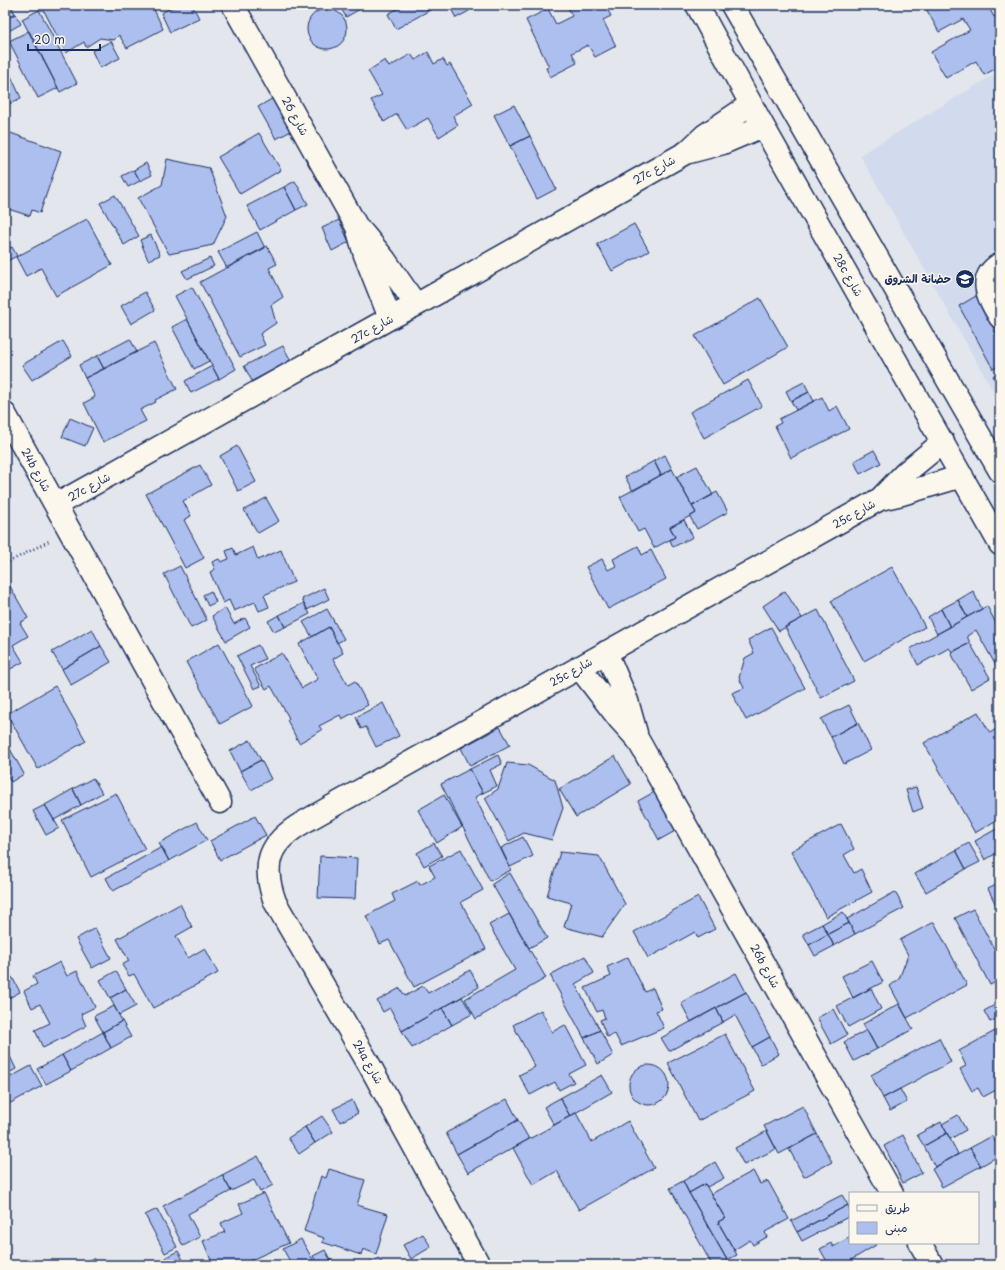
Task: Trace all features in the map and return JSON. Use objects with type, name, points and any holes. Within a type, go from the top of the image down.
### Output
[{"type":"street","name":"شارع 26","points":[[233,5],[357,227],[376,248],[416,305]]},
{"type":"street","name":"28c شارع","points":[[697,5],[763,126],[1000,544]]},
{"type":"street","points":[[732,5],[1000,471]]},
{"type":"street","name":"27c شارع","points":[[56,505],[390,318],[416,305],[687,152],[705,135],[751,104]]},
{"type":"street","name":"27c شارع","points":[[687,152],[723,143],[763,126]]},
{"type":"street","name":"شارع 26","points":[[357,227],[365,255],[390,318]]},
{"type":"street","points":[[1000,264],[994,268],[986,283],[986,291],[1000,317]]},
{"type":"street","name":"24b شارع","points":[[5,414],[220,802]]},
{"type":"street","name":"25c شارع","points":[[880,499],[905,472],[943,442]]},
{"type":"street","name":"25c شارع","points":[[270,855],[278,842],[290,830],[880,499],[962,476]]},
{"type":"street","name":"26b شارع","points":[[606,652],[626,701],[638,740],[891,1192]]},
{"type":"street","name":"26b شارع","points":[[579,667],[620,720],[638,740]]},
{"type":"street","name":"24a شارع","points":[[270,855],[268,871],[270,887],[275,902],[370,1066],[480,1265]]},
{"type":"street","points":[[921,1244],[932,1265]]},
{"type":"path","points":[[5,564],[70,530]]},
{"type":"shaded area","name":"حضانة الشروق","points":[[1000,71],[1000,403],[860,155]]},
{"type":"building","points":[[11,5],[15,14],[5,19],[5,7]]},
{"type":"building","points":[[50,5],[152,5],[163,29],[127,48],[119,35],[114,40],[100,38],[86,47],[84,42],[66,53],[43,9]]},
{"type":"building","points":[[177,5],[192,5],[199,18],[170,32],[161,13]]},
{"type":"building","points":[[339,5],[367,5],[346,17]]},
{"type":"building","points":[[404,5],[425,5],[428,11],[396,29],[388,14]]},
{"type":"building","points":[[425,5],[440,5],[428,11]]},
{"type":"building","points":[[449,5],[465,5],[469,11],[456,18]]},
{"type":"building","points":[[465,5],[474,5],[467,9]]},
{"type":"building","points":[[567,5],[605,5],[611,16],[603,20],[616,46],[595,57],[588,45],[572,53],[577,63],[550,77],[546,68],[549,67],[526,20],[548,9],[556,24],[572,16]]},
{"type":"building","points":[[924,5],[989,5],[988,6],[994,17],[1000,13],[1000,66],[984,75],[976,61],[946,78],[931,52],[970,30],[963,19],[939,32]]},
{"type":"building","points":[[327,9],[335,11],[341,15],[345,21],[347,29],[345,37],[341,43],[335,47],[327,49],[319,47],[313,43],[309,37],[307,29],[309,21],[313,15],[319,11]]},
{"type":"building","points":[[39,10],[77,83],[60,92],[22,19]]},
{"type":"building","points":[[15,14],[21,24],[5,33],[5,19]]},
{"type":"building","points":[[29,31],[58,88],[38,98],[9,41]]},
{"type":"building","points":[[111,41],[120,58],[100,68],[92,51]]},
{"type":"building","points":[[428,52],[434,64],[443,59],[447,66],[450,64],[473,104],[453,116],[458,125],[439,137],[428,118],[407,130],[397,114],[384,122],[371,100],[382,95],[368,71],[385,60],[389,67],[411,54],[415,60]]},
{"type":"building","points":[[5,63],[21,98],[5,106]]},
{"type":"building","points":[[275,97],[293,130],[276,139],[258,107]]},
{"type":"building","points":[[514,105],[530,136],[510,146],[494,115]]},
{"type":"building","points":[[5,131],[61,151],[40,213],[32,210],[30,216],[5,208]]},
{"type":"building","points":[[259,133],[281,170],[240,194],[218,157]]},
{"type":"building","points":[[530,136],[556,189],[537,199],[510,146]]},
{"type":"building","points":[[167,159],[209,168],[227,216],[213,245],[169,254],[138,198],[162,185]]},
{"type":"building","points":[[146,163],[152,175],[140,181],[134,170]]},
{"type":"building","points":[[134,170],[140,181],[128,187],[122,176]]},
{"type":"building","points":[[295,181],[308,204],[296,210],[284,187]]},
{"type":"building","points":[[284,187],[296,210],[260,230],[247,206]]},
{"type":"building","points":[[115,195],[139,236],[124,245],[100,203]]},
{"type":"building","points":[[87,219],[112,265],[56,296],[41,268],[26,276],[16,257]]},
{"type":"building","points":[[339,220],[349,242],[332,251],[322,228]]},
{"type":"building","points":[[634,224],[649,251],[612,271],[597,244]]},
{"type":"building","points":[[257,232],[265,248],[227,268],[218,252]]},
{"type":"building","points":[[151,235],[160,255],[148,260],[140,240]]},
{"type":"building","points":[[267,246],[277,264],[269,268],[283,297],[271,305],[276,323],[260,334],[265,345],[240,357],[200,282]]},
{"type":"building","points":[[12,247],[17,256],[5,262],[5,250]]},
{"type":"building","points":[[210,258],[214,266],[187,279],[182,271]]},
{"type":"building","points":[[192,287],[236,369],[219,379],[175,296]]},
{"type":"building","points":[[145,292],[155,310],[131,324],[121,306]]},
{"type":"building","points":[[976,296],[1000,340],[1000,365],[993,369],[959,306]]},
{"type":"building","points":[[760,298],[788,347],[723,385],[695,336]]},
{"type":"building","points":[[187,319],[209,361],[194,369],[172,327]]},
{"type":"building","points":[[130,339],[137,352],[104,369],[97,356]]},
{"type":"building","points":[[63,341],[72,356],[32,380],[22,365]]},
{"type":"building","points":[[154,343],[177,389],[155,400],[156,402],[140,410],[146,421],[103,442],[84,403],[95,397],[85,378]]},
{"type":"building","points":[[283,346],[291,361],[252,381],[244,366]]},
{"type":"building","points":[[97,356],[104,369],[85,378],[79,365]]},
{"type":"building","points":[[212,366],[219,379],[191,393],[185,381]]},
{"type":"building","points":[[1000,372],[1000,389],[993,376]]},
{"type":"building","points":[[748,380],[762,406],[704,438],[690,412]]},
{"type":"building","points":[[804,382],[809,392],[791,401],[786,391]]},
{"type":"building","points":[[809,392],[814,401],[796,410],[791,401]]},
{"type":"building","points":[[822,397],[829,411],[837,406],[849,429],[791,458],[775,426],[781,423],[779,419]]},
{"type":"building","points":[[70,418],[93,428],[85,446],[62,437]]},
{"type":"building","points":[[237,446],[256,482],[238,491],[220,456]]},
{"type":"building","points":[[874,450],[881,463],[860,474],[854,461]]},
{"type":"building","points":[[665,455],[672,469],[661,475],[654,461]]},
{"type":"building","points":[[654,461],[661,475],[633,491],[625,477]]},
{"type":"building","points":[[200,465],[211,485],[183,501],[191,516],[184,520],[204,558],[185,568],[146,494]]},
{"type":"building","points":[[697,466],[713,495],[692,506],[676,477]]},
{"type":"building","points":[[672,469],[696,513],[670,527],[675,537],[654,548],[644,529],[638,532],[620,497]]},
{"type":"building","points":[[717,492],[728,512],[697,529],[690,517],[696,513],[692,506]]},
{"type":"building","points":[[266,498],[279,521],[258,533],[244,510]]},
{"type":"building","points":[[684,520],[693,537],[673,547],[670,540],[675,537],[670,527]]},
{"type":"building","points":[[638,546],[642,555],[651,550],[666,579],[608,609],[586,567],[602,559],[608,570],[616,566],[613,559]]},
{"type":"building","points":[[253,547],[258,560],[281,550],[294,582],[264,595],[269,607],[259,611],[255,602],[234,611],[229,600],[223,603],[210,572],[215,569],[212,562],[219,559],[221,562],[229,559],[226,551],[233,548],[236,555]]},
{"type":"building","points":[[180,566],[207,620],[191,628],[164,574]]},
{"type":"building","points":[[892,567],[925,627],[864,661],[831,601]]},
{"type":"building","points":[[7,581],[28,618],[20,623],[28,636],[13,645],[23,662],[5,672],[5,583]]},
{"type":"building","points":[[324,588],[329,599],[307,610],[302,599]]},
{"type":"building","points":[[211,591],[216,602],[208,606],[203,595]]},
{"type":"building","points":[[785,591],[802,618],[779,631],[763,606]]},
{"type":"building","points":[[973,591],[982,609],[967,617],[958,600]]},
{"type":"building","points":[[958,600],[967,617],[950,627],[941,609]]},
{"type":"building","points":[[304,603],[310,614],[285,627],[279,615]]},
{"type":"building","points":[[987,606],[1000,631],[1000,673],[976,630],[967,636],[970,643],[952,652],[949,648],[918,665],[910,649]]},
{"type":"building","points":[[225,608],[234,624],[245,618],[250,627],[226,641],[212,616]]},
{"type":"building","points":[[327,609],[344,639],[337,643],[329,627],[312,637],[303,622]]},
{"type":"building","points":[[941,609],[950,627],[937,634],[928,617]]},
{"type":"building","points":[[818,610],[854,681],[821,698],[785,627]]},
{"type":"building","points":[[279,615],[285,627],[274,632],[268,621]]},
{"type":"building","points":[[329,627],[343,653],[333,659],[348,685],[355,681],[368,705],[342,719],[340,715],[319,726],[322,730],[299,743],[287,720],[289,718],[271,686],[266,689],[254,669],[282,653],[302,688],[318,679],[299,644]]},
{"type":"building","points":[[771,627],[805,688],[746,720],[732,693],[744,688],[739,678],[745,658],[754,653],[748,640]]},
{"type":"building","points":[[92,629],[101,646],[62,669],[52,652]]},
{"type":"building","points":[[219,643],[253,706],[220,724],[186,662]]},
{"type":"building","points":[[970,643],[990,678],[971,689],[951,653]]},
{"type":"building","points":[[258,645],[265,659],[250,666],[261,686],[254,689],[237,656]]},
{"type":"building","points":[[101,646],[111,662],[71,685],[62,669]]},
{"type":"building","points":[[55,686],[86,741],[38,769],[7,714]]},
{"type":"building","points":[[383,703],[399,736],[376,747],[366,727],[361,729],[356,717]]},
{"type":"building","points":[[849,705],[858,723],[831,737],[821,719]]},
{"type":"building","points":[[978,712],[990,733],[996,729],[1000,736],[1000,744],[998,745],[1000,749],[1000,818],[975,833],[924,743]]},
{"type":"building","points":[[858,723],[871,750],[844,764],[831,737]]},
{"type":"building","points":[[500,727],[510,745],[470,766],[461,748]]},
{"type":"building","points":[[5,740],[24,774],[11,782],[5,772]]},
{"type":"building","points":[[250,740],[261,760],[240,771],[230,751]]},
{"type":"building","points":[[498,755],[502,764],[490,770],[497,786],[483,793],[470,769]]},
{"type":"building","points":[[615,756],[631,784],[576,817],[559,789]]},
{"type":"building","points":[[261,760],[271,779],[251,790],[240,771]]},
{"type":"building","points":[[507,763],[528,765],[555,780],[563,808],[552,840],[524,833],[509,841],[485,798],[498,789]]},
{"type":"building","points":[[470,769],[483,793],[475,797],[511,870],[490,881],[441,784]]},
{"type":"building","points":[[93,778],[102,793],[81,805],[73,789]]},
{"type":"building","points":[[916,787],[923,808],[913,812],[906,790]]},
{"type":"building","points":[[73,789],[81,805],[54,820],[45,805]]},
{"type":"building","points":[[656,791],[677,830],[659,840],[638,801]]},
{"type":"building","points":[[116,793],[145,849],[91,877],[62,820]]},
{"type":"building","points":[[444,795],[462,827],[437,843],[418,810]]},
{"type":"building","points":[[45,805],[59,828],[46,835],[33,811]]},
{"type":"building","points":[[255,816],[266,835],[220,860],[210,841]]},
{"type":"building","points":[[197,822],[207,840],[169,861],[159,843]]},
{"type":"building","points":[[841,824],[854,849],[844,855],[854,873],[861,869],[872,892],[826,917],[791,851]]},
{"type":"building","points":[[1000,827],[1000,851],[985,860],[975,841]]},
{"type":"building","points":[[523,837],[533,856],[510,867],[501,848]]},
{"type":"building","points":[[434,843],[442,856],[424,866],[417,853]]},
{"type":"building","points":[[969,843],[980,862],[966,869],[956,850]]},
{"type":"building","points":[[162,847],[169,861],[113,891],[106,878]]},
{"type":"building","points":[[461,849],[483,890],[461,902],[486,949],[414,987],[389,940],[380,944],[366,916],[395,901],[392,894],[418,881],[420,885],[435,877],[429,866]]},
{"type":"building","points":[[956,850],[966,869],[926,892],[915,874]]},
{"type":"building","points":[[560,852],[599,856],[625,904],[602,937],[564,927],[571,903],[547,896]]},
{"type":"building","points":[[320,856],[357,858],[355,899],[318,898]]},
{"type":"building","points":[[510,873],[547,938],[529,948],[492,884]]},
{"type":"building","points":[[1000,883],[1000,913],[988,889]]},
{"type":"building","points":[[895,892],[904,908],[855,934],[847,919]]},
{"type":"building","points":[[698,897],[715,929],[698,938],[695,932],[648,958],[634,932]]},
{"type":"building","points":[[180,904],[192,927],[176,936],[188,958],[205,948],[218,973],[153,1008],[134,974],[129,976],[122,965],[129,961],[117,939]]},
{"type":"building","points":[[973,909],[1000,960],[1000,980],[990,985],[955,918]]},
{"type":"building","points":[[843,912],[849,923],[828,934],[822,924]]},
{"type":"building","points":[[509,914],[546,978],[476,1019],[465,999],[515,970],[489,925]]},
{"type":"building","points":[[934,922],[967,985],[907,1018],[890,986],[899,979],[908,955],[900,940]]},
{"type":"building","points":[[849,923],[855,934],[834,946],[828,934]]},
{"type":"building","points":[[822,924],[828,934],[809,945],[803,934]]},
{"type":"building","points":[[95,928],[111,958],[92,968],[76,939]]},
{"type":"building","points":[[828,934],[834,946],[815,956],[809,945]]},
{"type":"building","points":[[585,956],[594,973],[575,984],[600,1030],[584,1038],[550,975]]},
{"type":"building","points":[[628,957],[645,992],[653,988],[662,1009],[656,1011],[664,1028],[621,1046],[615,1034],[607,1037],[600,1020],[605,1018],[602,1010],[597,1012],[585,988],[611,976],[607,967]]},
{"type":"building","points":[[872,961],[883,982],[853,998],[842,976]]},
{"type":"building","points":[[60,962],[67,976],[77,971],[95,1007],[81,1014],[86,1026],[43,1048],[35,1030],[50,1023],[40,1004],[32,1008],[24,991],[37,984],[33,976]]},
{"type":"building","points":[[470,970],[479,987],[402,1031],[390,1008],[383,1012],[377,1001],[400,988],[405,996],[423,986],[428,993]]},
{"type":"building","points":[[116,971],[126,989],[110,998],[100,980]]},
{"type":"building","points":[[736,973],[746,992],[691,1022],[681,1003]]},
{"type":"building","points":[[12,977],[20,992],[5,1000],[5,981]]},
{"type":"building","points":[[871,988],[881,1009],[848,1027],[837,1006]]},
{"type":"building","points":[[126,989],[136,1006],[119,1015],[110,998]]},
{"type":"building","points":[[746,992],[770,1037],[752,1047],[735,1015],[723,1022],[716,1008]]},
{"type":"building","points":[[462,997],[472,1014],[452,1025],[442,1008]]},
{"type":"building","points":[[1000,1002],[1000,1017],[990,1022],[984,1011]]},
{"type":"building","points":[[899,1004],[913,1029],[877,1049],[863,1024]]},
{"type":"building","points":[[114,1006],[122,1021],[103,1032],[94,1016]]},
{"type":"building","points":[[442,1008],[452,1025],[412,1048],[402,1031]]},
{"type":"building","points":[[716,1008],[723,1022],[669,1051],[661,1038]]},
{"type":"building","points":[[833,1009],[847,1035],[831,1044],[817,1018]]},
{"type":"building","points":[[541,1010],[552,1032],[565,1025],[586,1065],[569,1074],[574,1082],[559,1090],[555,1082],[530,1095],[519,1075],[535,1067],[513,1025]]},
{"type":"building","points":[[122,1021],[131,1037],[111,1048],[103,1032]]},
{"type":"building","points":[[600,1030],[613,1055],[598,1064],[584,1038]]},
{"type":"building","points":[[867,1030],[877,1049],[854,1061],[844,1042]]},
{"type":"building","points":[[995,1031],[1000,1040],[1000,1088],[983,1097],[978,1088],[972,1091],[960,1069],[966,1066],[959,1051]]},
{"type":"building","points":[[103,1032],[111,1048],[71,1071],[62,1055]]},
{"type":"building","points":[[725,1034],[755,1091],[698,1121],[668,1063]]},
{"type":"building","points":[[770,1037],[779,1054],[761,1064],[752,1047]]},
{"type":"building","points":[[939,1038],[951,1062],[883,1098],[871,1075]]},
{"type":"building","points":[[5,1046],[16,1069],[5,1075]]},
{"type":"building","points":[[62,1055],[71,1071],[46,1084],[37,1069]]},
{"type":"building","points":[[653,1065],[660,1068],[666,1074],[669,1085],[668,1093],[660,1102],[653,1105],[645,1105],[638,1102],[630,1093],[629,1081],[632,1074],[641,1066]]},
{"type":"building","points":[[31,1066],[42,1086],[5,1106],[5,1080]]},
{"type":"building","points":[[602,1075],[612,1092],[570,1116],[560,1098]]},
{"type":"building","points":[[900,1089],[907,1102],[890,1111],[883,1098]]},
{"type":"building","points":[[560,1098],[570,1116],[554,1125],[544,1107]]},
{"type":"building","points":[[507,1099],[518,1120],[457,1154],[446,1133]]},
{"type":"building","points":[[352,1100],[358,1113],[340,1122],[333,1109]]},
{"type":"building","points":[[803,1106],[817,1134],[779,1154],[764,1126]]},
{"type":"building","points":[[576,1113],[592,1142],[628,1121],[654,1168],[579,1210],[557,1171],[533,1185],[513,1148]]},
{"type":"building","points":[[958,1115],[966,1130],[950,1139],[942,1124]]},
{"type":"building","points":[[322,1116],[333,1132],[315,1143],[305,1127]]},
{"type":"building","points":[[518,1120],[529,1139],[468,1173],[457,1154]]},
{"type":"building","points":[[941,1122],[947,1133],[924,1146],[917,1135]]},
{"type":"building","points":[[305,1127],[315,1143],[299,1154],[288,1138]]},
{"type":"building","points":[[767,1131],[776,1149],[744,1165],[735,1148]]},
{"type":"building","points":[[947,1133],[958,1154],[935,1167],[924,1146]]},
{"type":"building","points":[[817,1134],[832,1162],[804,1177],[789,1149]]},
{"type":"building","points":[[903,1135],[922,1173],[903,1183],[884,1146]]},
{"type":"building","points":[[992,1136],[1000,1150],[1000,1155],[981,1166],[970,1148]]},
{"type":"building","points":[[970,1148],[981,1166],[942,1187],[932,1169]]},
{"type":"building","points":[[258,1156],[273,1185],[260,1192],[254,1180],[231,1191],[222,1175]]},
{"type":"building","points":[[715,1162],[724,1178],[707,1187],[705,1184],[689,1193],[683,1181]]},
{"type":"building","points":[[329,1169],[365,1180],[357,1205],[388,1214],[376,1254],[363,1249],[361,1255],[322,1242],[324,1238],[304,1231],[321,1176],[326,1178]]},
{"type":"building","points":[[753,1171],[760,1184],[768,1181],[789,1219],[765,1232],[767,1237],[753,1245],[750,1240],[734,1250],[718,1222],[725,1218],[711,1194]]},
{"type":"building","points":[[222,1175],[231,1191],[188,1214],[200,1237],[183,1246],[163,1206]]},
{"type":"building","points":[[683,1181],[730,1265],[712,1265],[670,1188]]},
{"type":"building","points":[[705,1184],[725,1218],[718,1222],[737,1255],[727,1260],[689,1193]]},
{"type":"building","points":[[264,1193],[289,1243],[240,1265],[213,1265],[203,1241],[225,1232],[221,1223],[243,1213],[239,1204]]},
{"type":"building","points":[[842,1195],[848,1205],[797,1232],[791,1221]]},
{"type":"building","points":[[848,1205],[849,1217],[802,1241],[797,1232]]},
{"type":"building","points":[[157,1209],[177,1247],[165,1253],[145,1215]]},
{"type":"building","points":[[423,1234],[431,1247],[411,1259],[403,1245]]},
{"type":"building","points":[[849,1238],[849,1244],[876,1245],[843,1265],[829,1265],[820,1249],[831,1243],[833,1247]]},
{"type":"building","points":[[301,1239],[316,1265],[292,1265],[283,1249]]},
{"type":"building","points":[[325,1250],[333,1265],[318,1265],[313,1256]]},
{"type":"building","points":[[178,1251],[186,1265],[170,1265],[166,1257]]},
{"type":"building","points":[[1000,1257],[1000,1265],[986,1265]]},
{"type":"building","points":[[93,1258],[97,1265],[80,1265]]},
{"type":"building","points":[[379,1258],[383,1265],[366,1265]]},
{"type":"place","name":"حضانة الشروق","points":[[965,279]]}]
